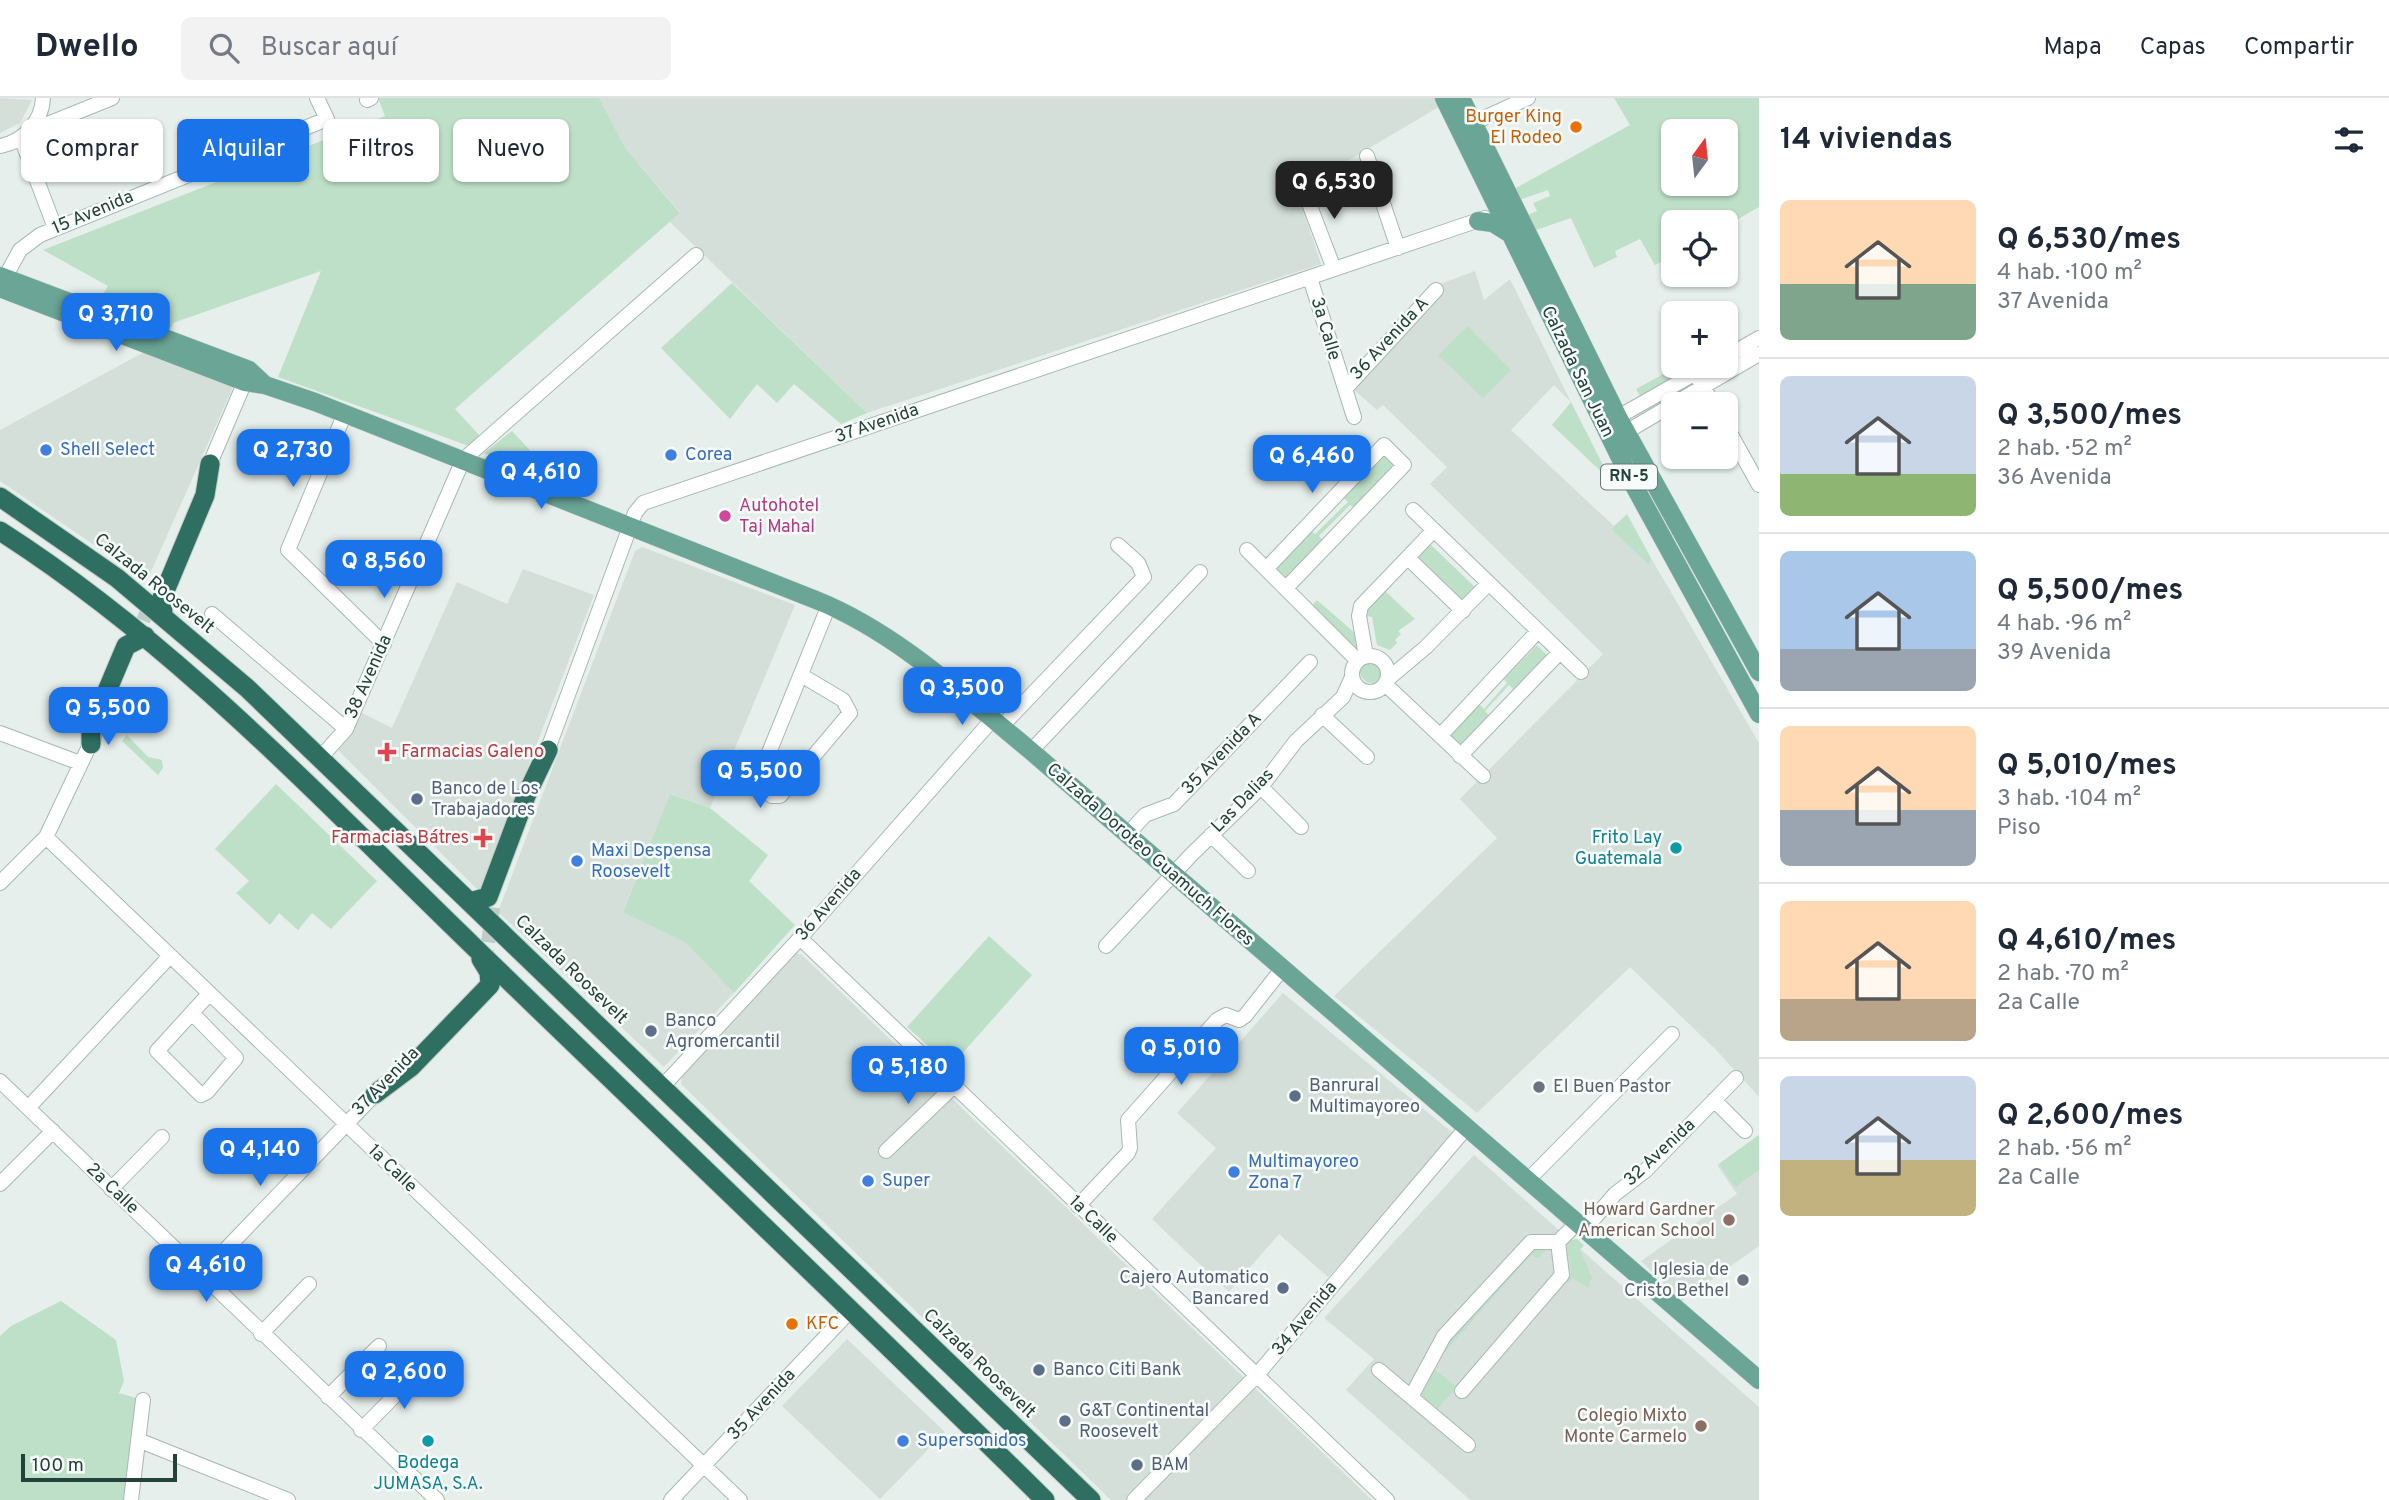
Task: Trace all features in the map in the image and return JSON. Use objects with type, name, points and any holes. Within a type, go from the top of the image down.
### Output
[{"type":"highway","points":[[163,615],[162,598],[205,495],[210,464]]},
{"type":"highway","name":"Calzada Roosevelt","points":[[0,497],[70,543],[163,615],[321,757],[1091,1500]]},
{"type":"highway","points":[[0,531],[74,580],[280,760],[1045,1500]]},
{"type":"highway","points":[[90,744],[91,729],[126,646],[139,639]]},
{"type":"highway","points":[[470,902],[488,897],[526,796],[548,750]]},
{"type":"highway","points":[[376,1094],[411,1067],[490,985],[489,972],[473,946]]},
{"type":"highway","points":[[660,1127],[662,1087]]},
{"type":"highway","points":[[851,1310],[859,1302],[870,1302],[892,1321],[910,1327]]},
{"type":"main road","name":"Calzada San Juan","points":[[1444,98],[1632,482],[1759,715]]},
{"type":"main road","name":"Calzada San Juan","points":[[1461,98],[1622,425],[1759,672]]},
{"type":"main road","points":[[1478,221],[1493,222],[1510,234]]},
{"type":"main road","name":"Calzada Doroteo Guamuch Flores","points":[[1,282],[265,385],[345,413],[464,466],[631,526],[829,605],[861,622],[920,662],[1031,751],[1759,1380]]},
{"type":"street","points":[[37,119],[43,98]]},
{"type":"street","points":[[63,119],[112,98]]},
{"type":"street","name":"15 Avenida","points":[[1,282],[20,250],[55,228],[327,119],[317,98]]},
{"type":"street","points":[[1474,123],[1528,98]]},
{"type":"street","points":[[0,146],[21,137]]},
{"type":"street","points":[[1367,156],[1398,248]]},
{"type":"street","points":[[40,182],[55,228]]},
{"type":"street","points":[[1302,186],[1334,270]]},
{"type":"street","name":"37 Avenida","points":[[494,902],[631,526],[643,503],[1517,208]]},
{"type":"street","name":"38 Avenida","points":[[321,757],[346,729],[464,466],[488,439],[696,255]]},
{"type":"street","name":"3a Calle","points":[[1310,278],[1354,417]]},
{"type":"street","name":"36 Avenida A","points":[[1343,384],[1436,290]]},
{"type":"street","points":[[1738,349],[1759,338]]},
{"type":"street","points":[[1622,425],[1703,386],[1759,354]]},
{"type":"street","points":[[156,590],[247,376]]},
{"type":"street","points":[[1622,425],[1689,378]]},
{"type":"street","points":[[1703,378],[1706,392]]},
{"type":"street","points":[[345,413],[288,542],[288,550],[384,644]]},
{"type":"street","points":[[1738,442],[1753,462],[1759,485]]},
{"type":"street","points":[[1266,569],[1384,446],[1404,465],[1287,587]]},
{"type":"street","points":[[1413,510],[1581,672]]},
{"type":"street","points":[[1434,530],[1361,606],[1359,617],[1362,658],[1352,668],[1352,677],[1358,687],[1368,692],[1387,682],[1489,583]]},
{"type":"street","name":"36 Avenida","points":[[662,1087],[997,723],[1144,577],[1138,563],[1118,545]]},
{"type":"street","points":[[1247,550],[1362,658],[1381,659],[1388,668],[1387,682],[1483,776]]},
{"type":"street","points":[[1408,558],[1463,611]]},
{"type":"street","points":[[1031,751],[1200,572]]},
{"type":"street","points":[[801,675],[843,700],[850,713],[780,796],[772,796],[760,785],[762,774],[801,675],[829,605]]},
{"type":"street","points":[[212,614],[346,729]]},
{"type":"street","points":[[1440,736],[1538,631]]},
{"type":"street","points":[[1460,755],[1560,652]]},
{"type":"street","name":"35 Avenida A","points":[[1127,835],[1146,815],[1174,804],[1310,662]]},
{"type":"street","name":"Las Dalias","points":[[1106,946],[1210,835],[1261,787],[1296,741],[1343,697],[1352,677]]},
{"type":"street","name":"Las Dalias","points":[[1343,697],[1368,692]]},
{"type":"street","points":[[1322,715],[1367,757]]},
{"type":"street","points":[[0,733],[80,763]]},
{"type":"street","points":[[0,883],[46,837],[90,744]]},
{"type":"street","points":[[1261,787],[1301,827]]},
{"type":"street","points":[[1210,835],[1248,871]]},
{"type":"street","name":"1a Calle","points":[[46,837],[740,1500]]},
{"type":"street","name":"1a Calle","points":[[800,938],[1387,1500]]},
{"type":"street","points":[[28,1108],[170,956]]},
{"type":"street","points":[[1078,1206],[1128,1153],[1128,1120],[1217,1020],[1226,1016],[1239,1020],[1245,1016],[1282,969]]},
{"type":"street","name":"37 Avenida","points":[[201,1275],[376,1094],[482,978]]},
{"type":"street","points":[[192,1013],[236,1058],[207,1092],[201,1095],[157,1051],[209,994]]},
{"type":"street","points":[[1528,1180],[1672,1034]]},
{"type":"street","name":"32 Avenida","points":[[1558,1242],[1581,1226],[1615,1194],[1645,1171],[1736,1078]]},
{"type":"street","name":"2a Calle","points":[[0,1081],[437,1500]]},
{"type":"street","points":[[886,1151],[954,1086]]},
{"type":"street","points":[[1714,1100],[1745,1131]]},
{"type":"street","name":"34 Avenida","points":[[1134,1500],[1256,1377],[1466,1128]]},
{"type":"street","points":[[0,1184],[53,1131]]},
{"type":"street","points":[[111,1189],[162,1137]]},
{"type":"street","points":[[1411,1397],[1444,1336],[1531,1242],[1558,1242],[1562,1275],[1462,1391]]},
{"type":"street","points":[[261,1334],[309,1284]]},
{"type":"street","name":"35 Avenida","points":[[671,1500],[851,1310]]},
{"type":"street","points":[[328,1398],[379,1346]]},
{"type":"street","points":[[362,1430],[421,1368]]},
{"type":"street","points":[[1379,1370],[1468,1445]]},
{"type":"street","points":[[131,1500],[143,1400]]},
{"type":"street","points":[[138,1440],[288,1500]]},
{"type":"shaded area","points":[[0,98],[32,100],[20,123],[0,133]]},
{"type":"shaded area","points":[[599,98],[1438,98],[1442,105],[1297,191],[1321,264],[867,413],[669,221],[680,212],[626,149]]},
{"type":"shaded area","points":[[1475,271],[1484,300],[1510,279],[1571,402],[1554,385],[1511,430],[1614,526],[1611,528],[1649,564],[1651,558],[1759,743],[1759,1097],[1716,1050],[1630,967],[1477,1113],[1334,996],[1497,838],[1460,799],[1603,654],[1430,484],[1447,467],[1383,405],[1377,410],[1345,382],[1432,287]]},
{"type":"shaded area","points":[[148,350],[233,387],[149,576],[141,577],[0,481],[0,430]]},
{"type":"shaded area","points":[[642,547],[795,605],[710,808],[671,794],[623,911],[686,943],[734,993],[664,1067],[498,912],[635,551]]},
{"type":"shaded area","points":[[523,569],[594,595],[480,892],[326,738],[358,711],[392,728],[457,582],[507,604]]},
{"type":"shaded area","points":[[797,953],[1372,1500],[1111,1500],[681,1084],[682,1076]]},
{"type":"shaded area","points":[[1283,993],[1455,1135],[1328,1277],[1279,1234],[1229,1292],[1152,1219],[1216,1148],[1177,1113]]},
{"type":"shaded area","name":"Howard Gardner American School","points":[[1759,1135],[1759,1246],[1682,1301],[1641,1261],[1737,1194],[1717,1165]]},
{"type":"shaded area","points":[[1474,1155],[1759,1407],[1759,1500],[1470,1500],[1346,1390],[1374,1359],[1324,1318]]},
{"type":"shaded area","points":[[847,1339],[945,1432],[880,1499],[782,1406]]},
{"type":"green space","points":[[378,98],[599,98],[626,149],[680,213],[455,409],[481,437],[469,446],[278,377],[321,271],[173,323],[170,331],[97,304],[108,286],[43,250],[217,182],[309,182],[309,146],[323,140],[323,182],[439,182],[439,119],[377,119],[385,116]]},
{"type":"green space","points":[[1614,98],[1759,98],[1759,207],[1738,219],[1738,210],[1661,210],[1661,262],[1655,265],[1640,239],[1615,251],[1617,257],[1594,268],[1571,218],[1533,231],[1526,216],[1537,211],[1533,203],[1550,196],[1548,190],[1519,200],[1514,189],[1630,125]]},
{"type":"green space","points":[[732,283],[867,413],[841,424],[794,384],[777,403],[757,384],[730,419],[661,348]]},
{"type":"green space","points":[[1468,326],[1511,370],[1483,398],[1438,355]]},
{"type":"green space","points":[[1661,375],[1661,378],[1673,378],[1640,396],[1636,389]]},
{"type":"green space","points":[[1571,402],[1611,481],[1552,425]]},
{"type":"green space","points":[[512,431],[538,459],[526,471],[484,453]]},
{"type":"green space","points":[[1384,453],[1396,465],[1356,509],[1350,505],[1319,536],[1323,541],[1285,581],[1273,570],[1310,530],[1315,534],[1348,502],[1343,497]]},
{"type":"green space","points":[[1627,514],[1651,558],[1649,565],[1611,529]]},
{"type":"green space","points":[[1430,544],[1478,590],[1463,605],[1415,560]]},
{"type":"green space","points":[[1384,590],[1415,619],[1398,631],[1401,634],[1390,650],[1377,645],[1372,617],[1366,616],[1365,611]]},
{"type":"green space","points":[[1317,600],[1356,634],[1360,651],[1355,652],[1310,607]]},
{"type":"green space","points":[[1537,645],[1548,656],[1515,691],[1509,685],[1485,711],[1490,716],[1458,749],[1446,738],[1479,704],[1484,709],[1507,683],[1504,679]]},
{"type":"green space","points":[[1372,659],[1383,666],[1384,671],[1377,682],[1372,683],[1361,676],[1360,671],[1367,660]]},
{"type":"green space","points":[[127,735],[148,757],[162,760],[163,768],[158,775],[122,741]]},
{"type":"green space","points":[[276,784],[377,881],[331,929],[312,913],[298,930],[279,913],[270,925],[236,893],[249,881],[215,849]]},
{"type":"green space","points":[[670,794],[710,808],[768,855],[749,881],[795,925],[734,993],[686,943],[623,912]]},
{"type":"green space","points":[[989,936],[1032,975],[951,1066],[907,1027]]},
{"type":"green space","points":[[1759,1135],[1759,1170],[1735,1187],[1719,1164]]},
{"type":"green space","points":[[1577,1239],[1584,1245],[1580,1250],[1592,1277],[1588,1288],[1573,1278],[1567,1283],[1571,1272],[1567,1245],[1571,1240]]},
{"type":"green space","points":[[1544,1246],[1545,1251],[1538,1258],[1531,1255],[1440,1357],[1446,1343],[1528,1249]]},
{"type":"green space","points":[[61,1301],[116,1340],[124,1381],[119,1393],[143,1400],[131,1500],[0,1500],[0,1336],[11,1326]]},
{"type":"green space","points":[[1434,1369],[1457,1387],[1434,1413],[1419,1398]]},
{"type":"tunnel","points":[[135,640],[153,597]]},
{"type":"tunnel","points":[[485,963],[494,902]]},
{"type":"place","name":"Burger King El Rodeo","points":[[1576,127]]},
{"type":"place","name":"Shell Select","points":[[46,450]]},
{"type":"place","name":"Corea","points":[[671,455]]},
{"type":"place","name":"Autohotel Taj Mahal","points":[[725,516]]},
{"type":"place","name":"Farmacias Galeno","points":[[387,752]]},
{"type":"place","name":"Banco de Los Trabajadores","points":[[417,799]]},
{"type":"place","name":"Farmacias Bátres","points":[[483,838]]},
{"type":"place","name":"Frito Lay Guatemala","points":[[1676,848]]},
{"type":"place","name":"Maxi Despensa Roosevelt","points":[[577,861]]},
{"type":"place","name":"Banco Agromercantil","points":[[651,1031]]},
{"type":"place","name":"El Buen Pastor","points":[[1539,1087]]},
{"type":"place","name":"Banrural Multimayoreo","points":[[1295,1096]]},
{"type":"place","name":"Multimayoreo Zona 7","points":[[1234,1172]]},
{"type":"place","name":"Super","points":[[868,1181]]},
{"type":"place","name":"Howard Gardner American School","points":[[1729,1220]]},
{"type":"place","name":"Iglesia de Cristo Bethel","points":[[1743,1280]]},
{"type":"place","name":"Cajero Automatico Bancared","points":[[1283,1288]]},
{"type":"place","name":"KFC","points":[[792,1324]]},
{"type":"place","name":"Banco Citi Bank","points":[[1039,1370]]},
{"type":"place","name":"G&T Continental Roosevelt","points":[[1065,1421]]},
{"type":"place","name":"Colegio Mixto Monte Carmelo","points":[[1701,1426]]},
{"type":"place","name":"Bodega JUMASA, S.A.","points":[[428,1441]]},
{"type":"place","name":"Supersonidos","points":[[903,1441]]},
{"type":"place","name":"BAM","points":[[1137,1465]]}]
